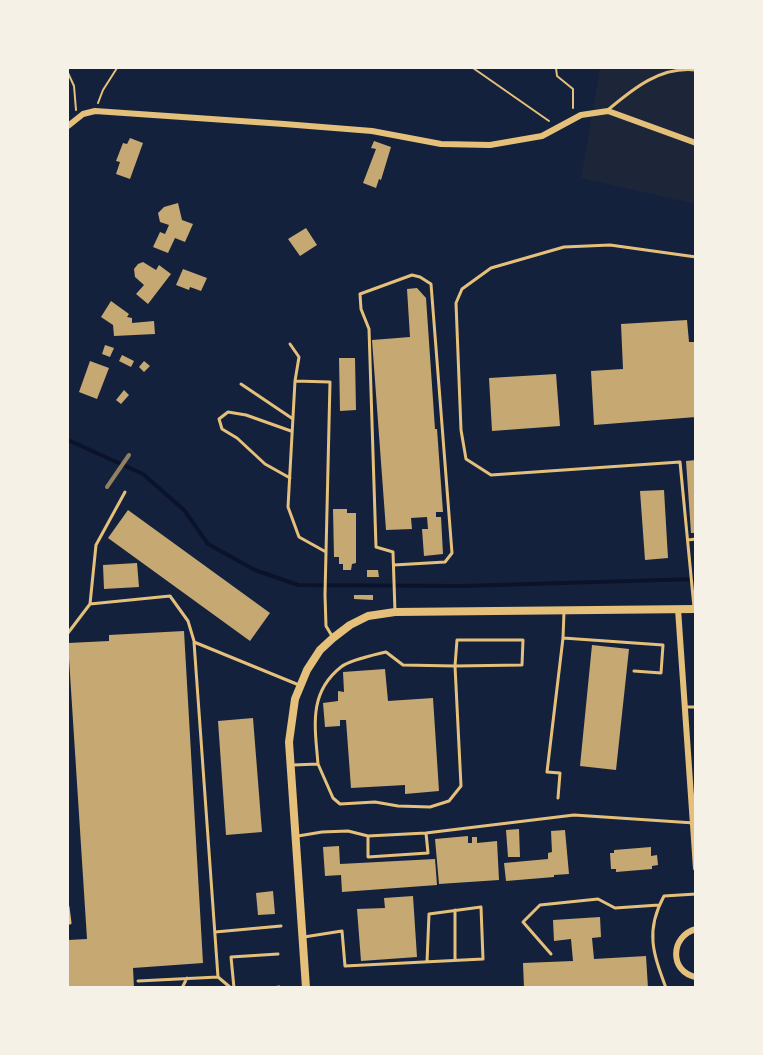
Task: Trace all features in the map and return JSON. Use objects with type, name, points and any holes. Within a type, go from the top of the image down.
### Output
[{"type":"street","points":[[68,126],[83,114],[95,111],[372,131],[441,144],[490,145],[542,136],[581,115],[608,111],[696,143]]},
{"type":"street","points":[[678,609],[696,868]]},
{"type":"street","points":[[306,987],[289,742],[299,685],[320,650],[350,625],[368,616],[395,612],[695,609]]},
{"type":"street","points":[[696,930],[682,935],[675,950],[675,958],[679,966],[684,972],[696,977]]},
{"type":"lane","points":[[608,111],[654,77],[672,70],[696,70]]},
{"type":"lane","points":[[695,609],[680,462],[491,474],[466,459],[461,430],[456,303],[462,289],[491,268],[564,247],[610,245],[696,257]]},
{"type":"lane","points":[[394,565],[445,562],[452,553],[431,284],[420,276],[412,275],[360,294],[361,309],[369,329],[376,547],[393,552],[395,612]]},
{"type":"lane","points":[[290,344],[299,357],[295,381],[288,507],[299,537],[326,552]]},
{"type":"lane","points":[[295,381],[330,382],[325,595],[326,626],[333,638]]},
{"type":"lane","points":[[241,384],[293,419]]},
{"type":"lane","points":[[290,478],[265,464],[237,438],[222,429],[219,419],[228,412],[292,431]]},
{"type":"lane","points":[[68,633],[90,604],[96,545],[125,492]]},
{"type":"lane","points":[[688,540],[696,540]]},
{"type":"lane","points":[[90,604],[170,596],[188,621],[194,642],[218,977]]},
{"type":"lane","points":[[558,798],[560,773],[547,772],[563,638],[564,610]]},
{"type":"lane","points":[[563,638],[663,645],[661,673],[634,671]]},
{"type":"lane","points":[[455,666],[457,640],[523,640],[522,664],[455,666],[403,665],[386,651],[342,666],[320,691],[314,717],[318,764],[333,798],[340,804],[375,801],[398,806],[430,807],[449,801],[461,786],[455,666]]},
{"type":"lane","points":[[194,642],[299,685]]},
{"type":"lane","points":[[685,707],[696,707]]},
{"type":"lane","points":[[291,765],[318,764]]},
{"type":"lane","points":[[296,836],[348,831],[368,836],[426,833],[574,815],[694,823]]},
{"type":"lane","points":[[368,836],[368,857],[428,853],[426,833]]},
{"type":"lane","points":[[666,987],[656,960],[652,934],[655,912],[664,896],[696,894]]},
{"type":"lane","points":[[551,954],[523,922],[540,905],[598,899],[615,908],[659,905]]},
{"type":"lane","points":[[68,907],[70,923],[68,923]]},
{"type":"lane","points":[[303,937],[342,932],[345,966],[427,962],[455,960],[483,959],[481,907],[429,914],[427,962]]},
{"type":"lane","points":[[455,910],[455,960]]},
{"type":"lane","points":[[215,932],[281,926]]},
{"type":"lane","points":[[232,987],[231,957],[278,954]]},
{"type":"lane","points":[[138,981],[218,977],[232,987]]},
{"type":"lane","points":[[182,987],[187,978]]},
{"type":"lane","points":[[273,987],[279,987]]},
{"type":"path","points":[[95,111],[103,90],[117,68]]},
{"type":"path","points":[[473,68],[558,127]]},
{"type":"path","points":[[556,68],[557,76],[573,88],[572,120]]},
{"type":"path","points":[[68,73],[74,86],[77,119]]},
{"type":"shaded area","points":[[600,68],[695,68],[695,204],[581,178]]},
{"type":"building","points":[[130,138],[143,143],[130,179],[116,174],[120,162],[116,161],[123,143],[127,144]]},
{"type":"building","points":[[374,141],[391,147],[381,180],[379,179],[376,188],[363,183],[376,149],[371,148]]},
{"type":"building","points":[[178,203],[182,220],[193,224],[185,242],[175,238],[168,253],[153,247],[160,232],[165,234],[169,225],[160,222],[158,213],[164,207]]},
{"type":"building","points":[[306,228],[317,245],[300,256],[288,239]]},
{"type":"building","points":[[143,262],[156,270],[159,265],[171,274],[148,304],[136,294],[144,285],[135,277],[134,269]]},
{"type":"building","points":[[183,269],[207,278],[201,291],[190,287],[189,290],[176,285]]},
{"type":"building","points":[[417,288],[426,298],[443,512],[436,512],[436,517],[441,517],[443,554],[424,556],[422,529],[428,529],[427,517],[411,518],[412,529],[386,530],[372,340],[410,337],[407,289]]},
{"type":"building","points":[[111,301],[129,314],[127,317],[132,318],[132,323],[154,321],[155,334],[114,336],[113,325],[101,317]]},
{"type":"building","points":[[687,320],[689,342],[696,342],[696,417],[594,425],[591,371],[623,369],[621,324]]},
{"type":"building","points":[[105,345],[114,348],[110,357],[102,354]]},
{"type":"building","points":[[122,355],[134,361],[131,367],[119,361]]},
{"type":"building","points":[[339,358],[355,358],[356,410],[340,411]]},
{"type":"building","points":[[90,361],[109,368],[97,399],[79,392]]},
{"type":"building","points":[[144,361],[150,366],[144,372],[139,367]]},
{"type":"building","points":[[556,374],[560,426],[492,431],[489,378]]},
{"type":"building","points":[[124,390],[129,395],[121,404],[116,400]]},
{"type":"building","points":[[696,460],[696,533],[691,533],[686,461]]},
{"type":"building","points":[[664,490],[668,558],[645,560],[640,491]]},
{"type":"building","points":[[333,509],[347,509],[347,513],[356,513],[356,563],[352,564],[351,570],[343,570],[343,564],[339,564],[339,557],[334,557]]},
{"type":"building","points":[[128,510],[270,613],[250,641],[108,538]]},
{"type":"building","points":[[137,563],[139,587],[104,589],[103,565]]},
{"type":"building","points":[[367,570],[378,570],[379,577],[367,577]]},
{"type":"building","points":[[354,595],[373,595],[373,600],[354,599]]},
{"type":"building","points":[[184,631],[203,963],[133,968],[134,988],[68,988],[68,940],[87,939],[68,643],[109,641],[109,635]]},
{"type":"building","points":[[592,645],[629,649],[616,770],[580,766]]},
{"type":"building","points":[[385,669],[388,701],[433,698],[439,791],[405,794],[405,785],[351,788],[346,720],[340,720],[340,726],[325,727],[323,703],[338,701],[338,691],[344,692],[343,672]]},
{"type":"building","points":[[253,718],[262,832],[226,835],[218,721]]},
{"type":"building","points":[[519,829],[520,857],[508,857],[506,830]]},
{"type":"building","points":[[565,830],[569,874],[506,881],[504,863],[548,859],[548,853],[552,852],[551,831]]},
{"type":"building","points":[[468,836],[468,843],[472,843],[472,837],[477,837],[477,843],[497,841],[499,880],[439,884],[435,839]]},
{"type":"building","points":[[339,846],[340,864],[435,859],[437,885],[342,892],[341,875],[325,876],[323,847]]},
{"type":"building","points":[[651,847],[651,856],[657,855],[658,865],[652,866],[652,869],[616,872],[616,869],[611,869],[610,853],[614,853],[614,850]]},
{"type":"building","points":[[273,891],[275,914],[258,915],[256,893]]},
{"type":"building","points":[[413,896],[417,957],[361,961],[357,909],[385,908],[384,898]]},
{"type":"building","points":[[600,917],[601,937],[592,938],[594,959],[646,956],[648,988],[524,988],[523,963],[573,961],[571,939],[554,941],[553,920]]},
{"type":"waterway","points":[[68,440],[143,474],[184,510],[208,544],[255,570],[298,585],[463,586],[696,579]]},
{"type":"railway","points":[[107,487],[129,455]]}]
